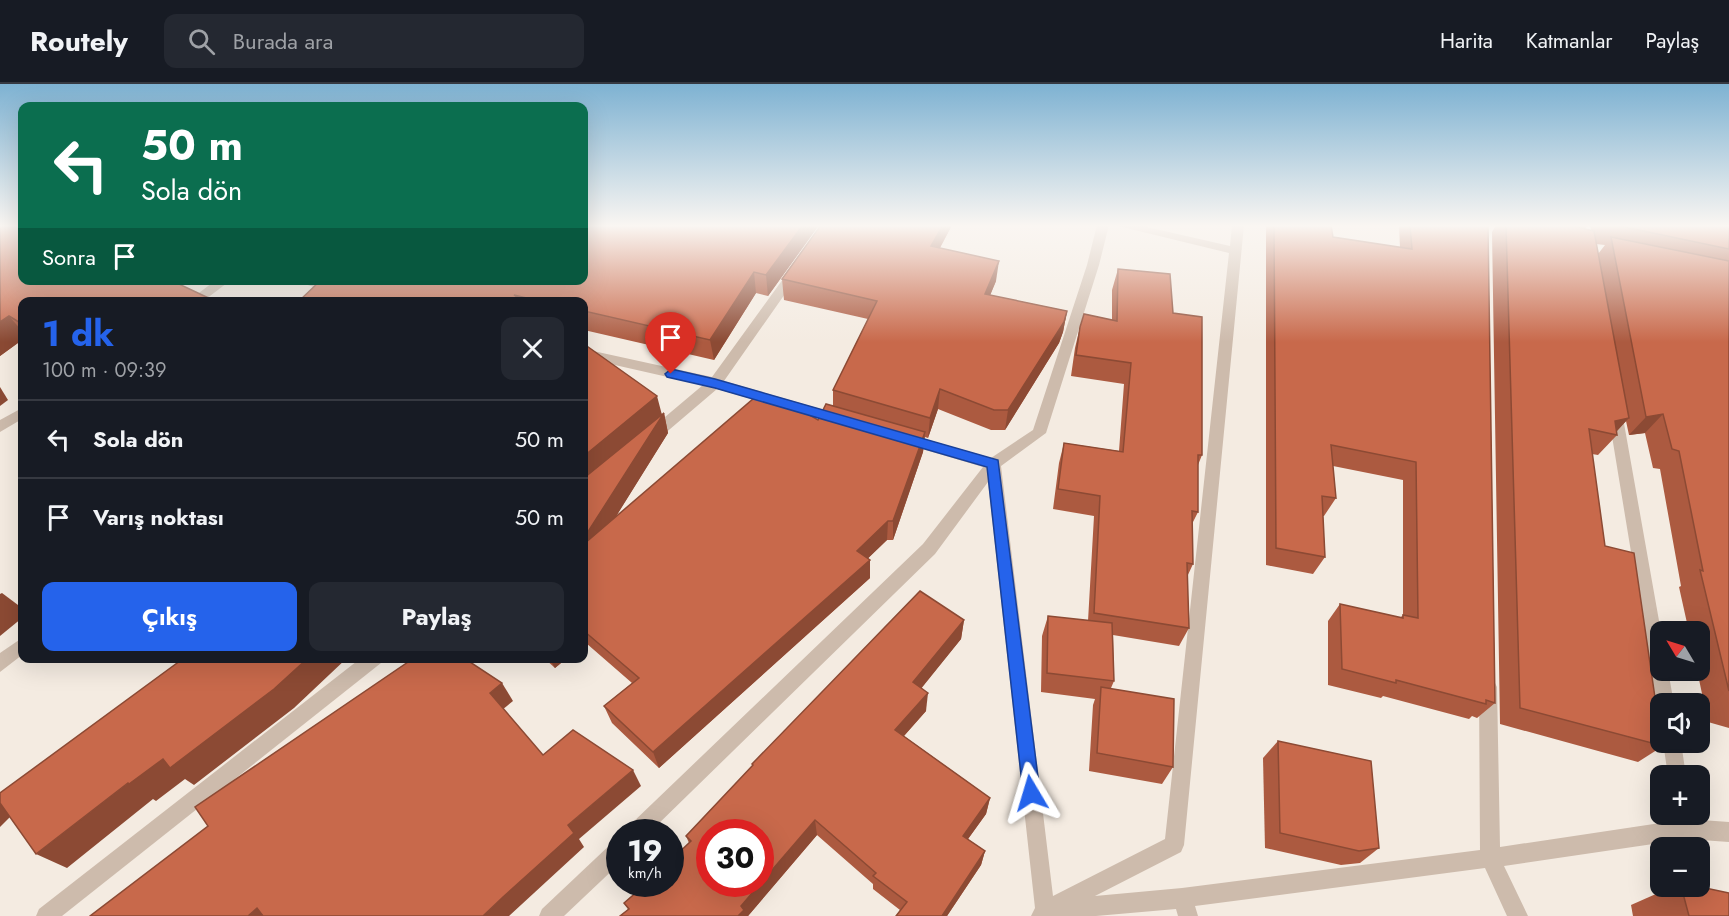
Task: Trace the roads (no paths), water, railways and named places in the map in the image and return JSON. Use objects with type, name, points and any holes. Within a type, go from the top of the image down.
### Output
[{"type":"street","points":[[636,449],[715,383],[800,264]]},
{"type":"street","points":[[650,819],[929,549],[993,464],[1039,433],[1093,264]]},
{"type":"street","points":[[1043,913],[1174,845],[1234,264]]},
{"type":"street","points":[[200,297],[218,285]]},
{"type":"street","points":[[316,285],[357,297]]},
{"type":"street","points":[[588,355],[715,383],[860,425]]},
{"type":"street","points":[[1613,400],[1663,693]]},
{"type":"street","points":[[0,428],[18,416]]},
{"type":"street","points":[[893,435],[993,464]]},
{"type":"street","points":[[993,464],[1043,913]]},
{"type":"street","points":[[0,664],[18,648]]},
{"type":"street","points":[[46,916],[369,663]]},
{"type":"street","points":[[1488,666],[1490,858],[1518,916]]},
{"type":"street","points":[[1043,913],[1185,907],[1490,858],[1669,825]]},
{"type":"street","points":[[1698,825],[1729,832]]},
{"type":"street","points":[[549,916],[606,862]]}]
